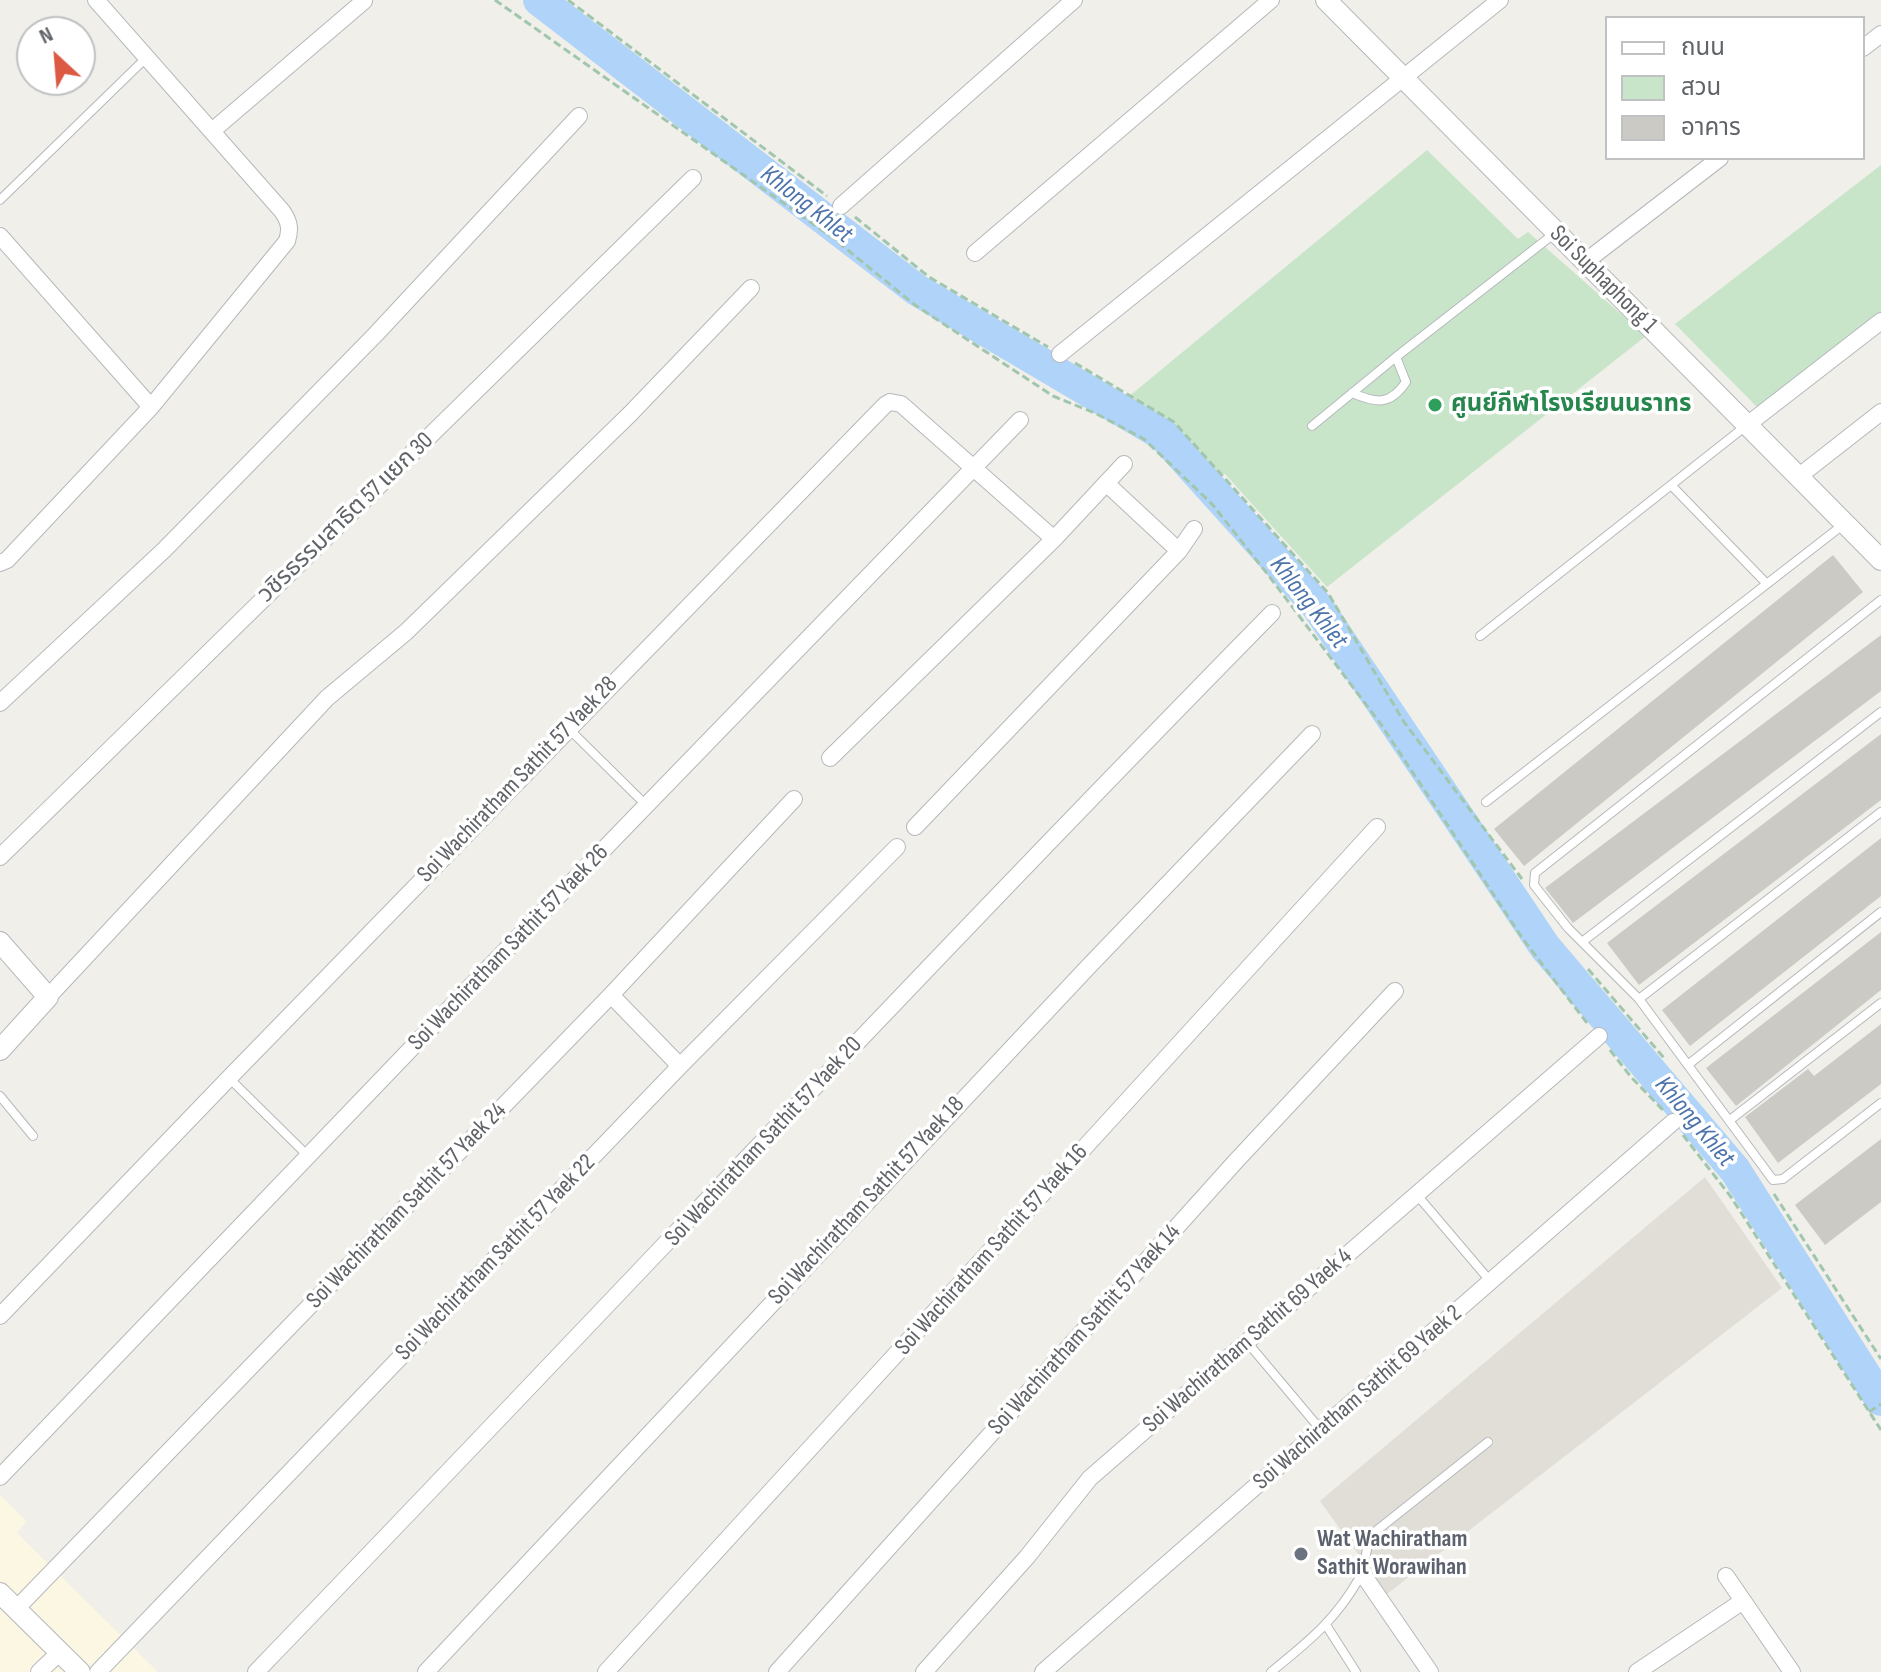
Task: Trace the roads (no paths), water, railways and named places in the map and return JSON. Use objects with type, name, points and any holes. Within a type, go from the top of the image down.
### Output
[{"type":"street","points":[[0,563],[7,560],[151,407],[287,241],[290,231],[282,211],[96,0]]},
{"type":"street","points":[[841,206],[1074,0]]},
{"type":"street","points":[[975,253],[1271,0]]},
{"type":"street","name":"Soi Suphaphong 1","points":[[1326,0],[1881,560]]},
{"type":"street","points":[[1060,354],[1500,0]]},
{"type":"street","points":[[212,131],[364,1]]},
{"type":"street","points":[[1865,46],[1881,34]]},
{"type":"street","points":[[0,703],[176,539],[376,334],[579,116]]},
{"type":"street","points":[[1585,262],[1717,160]]},
{"type":"street","name":"วชิรธรรมสาธิต 57 แยก 30","points":[[0,857],[693,178]]},
{"type":"street","points":[[0,236],[151,407]]},
{"type":"street","points":[[0,1050],[327,698],[406,632],[619,425],[751,288]]},
{"type":"street","points":[[1747,425],[1881,321]]},
{"type":"street","name":"Soi Wachiratham Sathit 57 Yaek 28","points":[[0,1316],[885,405],[890,402],[901,404],[1054,539]]},
{"type":"street","points":[[1798,477],[1881,412]]},
{"type":"street","name":"Soi Wachiratham Sathit 57 Yaek 26","points":[[0,1477],[1020,420]]},
{"type":"street","points":[[830,758],[1054,539],[1124,464]]},
{"type":"street","points":[[1107,484],[1179,551]]},
{"type":"street","points":[[915,827],[1179,551],[1194,529]]},
{"type":"street","name":"Soi Wachiratham Sathit 57 Yaek 20","points":[[256,1672],[545,1373],[1082,806],[1272,613]]},
{"type":"street","name":"Soi Wachiratham Sathit 57 Yaek 18","points":[[426,1672],[1067,989],[1312,734]]},
{"type":"street","name":"Soi Wachiratham Sathit 57 Yaek 24","points":[[16,1609],[611,995],[794,799]]},
{"type":"street","name":"Soi Wachiratham Sathit 57 Yaek 16","points":[[606,1672],[1377,827]]},
{"type":"street","name":"Soi Wachiratham Sathit 57 Yaek 22","points":[[98,1672],[680,1066],[897,847]]},
{"type":"street","points":[[0,942],[48,997]]},
{"type":"street","name":"Soi Wachiratham Sathit 57 Yaek 14","points":[[777,1672],[1236,1161],[1395,991]]},
{"type":"street","points":[[611,995],[680,1066]]},
{"type":"street","name":"Soi Wachiratham Sathit 69 Yaek 4","points":[[924,1672],[1027,1557],[1090,1478],[1599,1036]]},
{"type":"street","name":"Soi Wachiratham Sathit 69 Yaek 2","points":[[1043,1672],[1673,1122]]},
{"type":"street","points":[[1362,1573],[1430,1672]]},
{"type":"street","points":[[1726,1576],[1792,1672]]},
{"type":"street","points":[[0,1593],[80,1672]]},
{"type":"street","points":[[1637,1672],[1743,1601]]},
{"type":"street","points":[[39,1672],[60,1652]]},
{"type":"lane","points":[[0,200],[146,58]]},
{"type":"lane","points":[[1312,426],[1555,233]]},
{"type":"lane","points":[[1352,393],[1370,401],[1382,401],[1399,392],[1406,382],[1396,357]]},
{"type":"lane","points":[[1480,636],[1747,425]]},
{"type":"lane","points":[[1671,485],[1767,584]]},
{"type":"lane","points":[[1486,802],[1844,524]]},
{"type":"lane","points":[[1881,600],[1535,873],[1534,885],[1582,942],[1639,999],[1773,1180],[1778,1181],[1881,1103]]},
{"type":"lane","points":[[1582,942],[1881,712]]},
{"type":"lane","points":[[568,729],[647,806]]},
{"type":"lane","points":[[1639,999],[1881,812]]},
{"type":"lane","points":[[1689,1064],[1881,912]]},
{"type":"lane","points":[[1730,1120],[1881,1003]]},
{"type":"lane","points":[[229,1078],[308,1156]]},
{"type":"lane","points":[[0,1096],[33,1136]]},
{"type":"lane","points":[[1417,1194],[1491,1282]]},
{"type":"lane","points":[[1247,1342],[1322,1430]]},
{"type":"lane","points":[[1271,1672],[1326,1625],[1362,1573],[1367,1543],[1376,1531],[1488,1442]]},
{"type":"lane","points":[[1326,1625],[1356,1672]]},
{"type":"waterway","name":"Khlong Khlet","points":[[539,0],[917,290],[1163,435],[1317,606],[1545,947],[1735,1170],[1881,1400]]},
{"type":"place","name":"ศูนย์กีฬาโรงเรียนนราทร","points":[[1435,405]]},
{"type":"place","name":"Wat Wachiratham Sathit Worawihan","points":[[1301,1554]]}]
